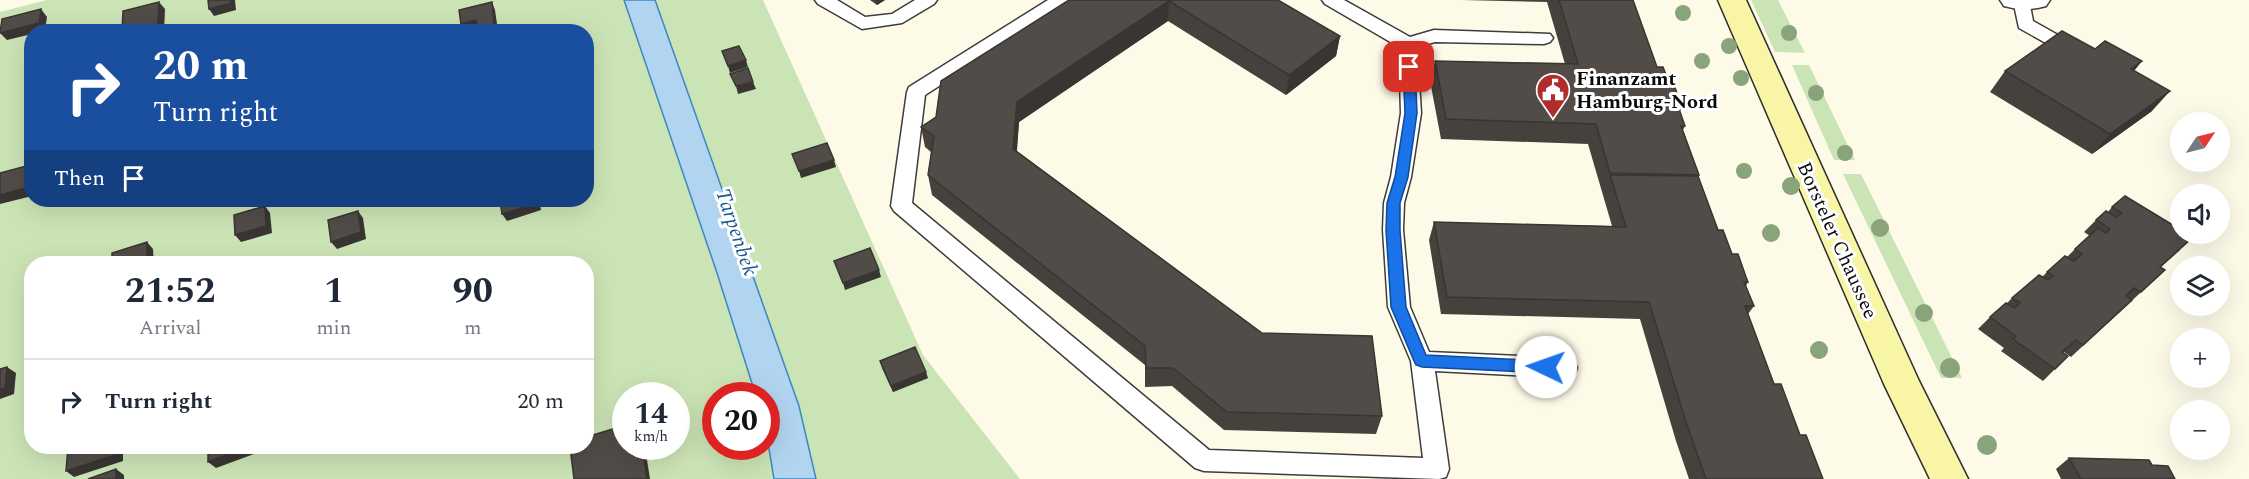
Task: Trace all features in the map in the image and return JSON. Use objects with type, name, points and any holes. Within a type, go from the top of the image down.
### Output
[{"type":"main road","name":"Borsteler Chaussee","points":[[1732,0],[1902,384],[1949,479]]},
{"type":"lane","points":[[824,0],[862,22],[896,19],[928,0]]},
{"type":"lane","points":[[1061,0],[916,92],[901,206],[1204,460],[1437,469],[1422,361],[1399,307],[1393,230],[1394,203],[1401,177],[1411,113],[1408,44]]},
{"type":"lane","points":[[1331,0],[1408,44],[1434,36],[1544,38]]},
{"type":"lane","points":[[2024,0],[2025,24],[2087,58]]},
{"type":"lane","points":[[1422,361],[1566,368]]},
{"type":"green space","points":[[47,0],[763,0],[923,355],[1020,479],[0,479],[0,12]]},
{"type":"green space","points":[[1751,0],[1778,0],[1805,53],[1775,52]]},
{"type":"green space","points":[[1792,65],[1809,65],[1855,160],[1834,160]]},
{"type":"green space","points":[[1843,174],[1861,174],[1962,378],[1941,378]]},
{"type":"water","name":"Tarpenbek","points":[[624,0],[655,0],[799,406],[816,479],[774,479],[771,460],[780,460],[780,382],[752,382]]},
{"type":"building","points":[[208,0],[231,0],[231,3],[209,9]]},
{"type":"building","points":[[1069,0],[1278,0],[1340,36],[1289,75],[1169,1],[1017,102],[1013,149],[1262,333],[1372,336],[1382,416],[1227,412],[1173,368],[1146,368],[1145,346],[928,175],[934,136],[921,127],[936,117],[941,81]]},
{"type":"building","name":"Finanzamt Hamburg-Nord","points":[[1559,0],[1633,0],[1657,67],[1663,67],[1670,85],[1674,85],[1682,107],[1678,106],[1685,126],[1681,126],[1699,175],[1610,173],[1596,124],[1446,119],[1435,61],[1578,64]]},
{"type":"building","points":[[159,2],[158,24],[122,24],[123,11]]},
{"type":"building","points":[[492,2],[494,24],[476,24],[476,20],[461,24],[459,10]]},
{"type":"building","points":[[41,9],[39,23],[24,24],[24,27],[0,33],[2,19]]},
{"type":"building","points":[[2062,31],[2095,49],[2105,41],[2142,61],[2131,69],[2170,91],[2110,134],[2005,71]]},
{"type":"building","points":[[739,46],[746,60],[728,66],[722,51]]},
{"type":"building","points":[[748,68],[753,82],[736,86],[730,74]]},
{"type":"building","points":[[827,143],[834,160],[799,171],[792,154]]},
{"type":"building","points":[[24,167],[24,189],[0,195],[0,173]]},
{"type":"building","points":[[1610,175],[1698,176],[1718,230],[1723,230],[1732,254],[1738,254],[1748,282],[1744,282],[1754,306],[1745,306],[1774,384],[1781,384],[1800,435],[1806,435],[1823,479],[1706,479],[1649,302],[1447,297],[1434,222],[1626,227]]},
{"type":"building","points":[[2125,196],[2170,223],[2170,244],[2185,244],[2170,256],[2160,267],[2165,270],[2141,292],[2134,288],[2126,296],[2132,300],[2083,345],[2076,340],[2062,352],[2068,356],[2055,369],[2013,339],[2016,336],[1990,317],[2006,303],[2015,308],[2020,303],[2012,298],[2039,275],[2048,280],[2053,276],[2047,272],[2065,256],[2074,261],[2082,254],[2075,249],[2098,228],[2106,233],[2110,229],[2096,220],[2106,211],[2116,217],[2122,213],[2112,207]]},
{"type":"building","points":[[265,207],[266,226],[235,235],[234,215]]},
{"type":"building","points":[[501,207],[525,207],[502,214]]},
{"type":"building","points":[[358,211],[361,232],[331,242],[328,220]]},
{"type":"building","points":[[147,242],[147,256],[112,256],[112,253]]},
{"type":"building","points":[[870,248],[879,270],[843,283],[834,261]]},
{"type":"building","points":[[915,347],[926,372],[891,386],[880,361]]},
{"type":"building","points":[[7,367],[5,388],[0,389],[0,369]]},
{"type":"building","points":[[612,429],[612,460],[644,460],[647,479],[574,479],[571,454],[594,454],[594,435]]},
{"type":"building","points":[[67,454],[115,454],[115,455],[66,471]]},
{"type":"building","points":[[208,454],[229,454],[208,462]]},
{"type":"building","points":[[2069,458],[2149,460],[2152,465],[2168,466],[2175,479],[2081,479]]},
{"type":"building","points":[[116,469],[116,479],[88,479]]},
{"type":"place","name":"Finanzamt Hamburg-Nord","points":[[1553,119]]},
{"type":"route","points":[[1409,67],[1411,113],[1401,177],[1394,203],[1393,230],[1399,307],[1422,361],[1546,367]]}]
